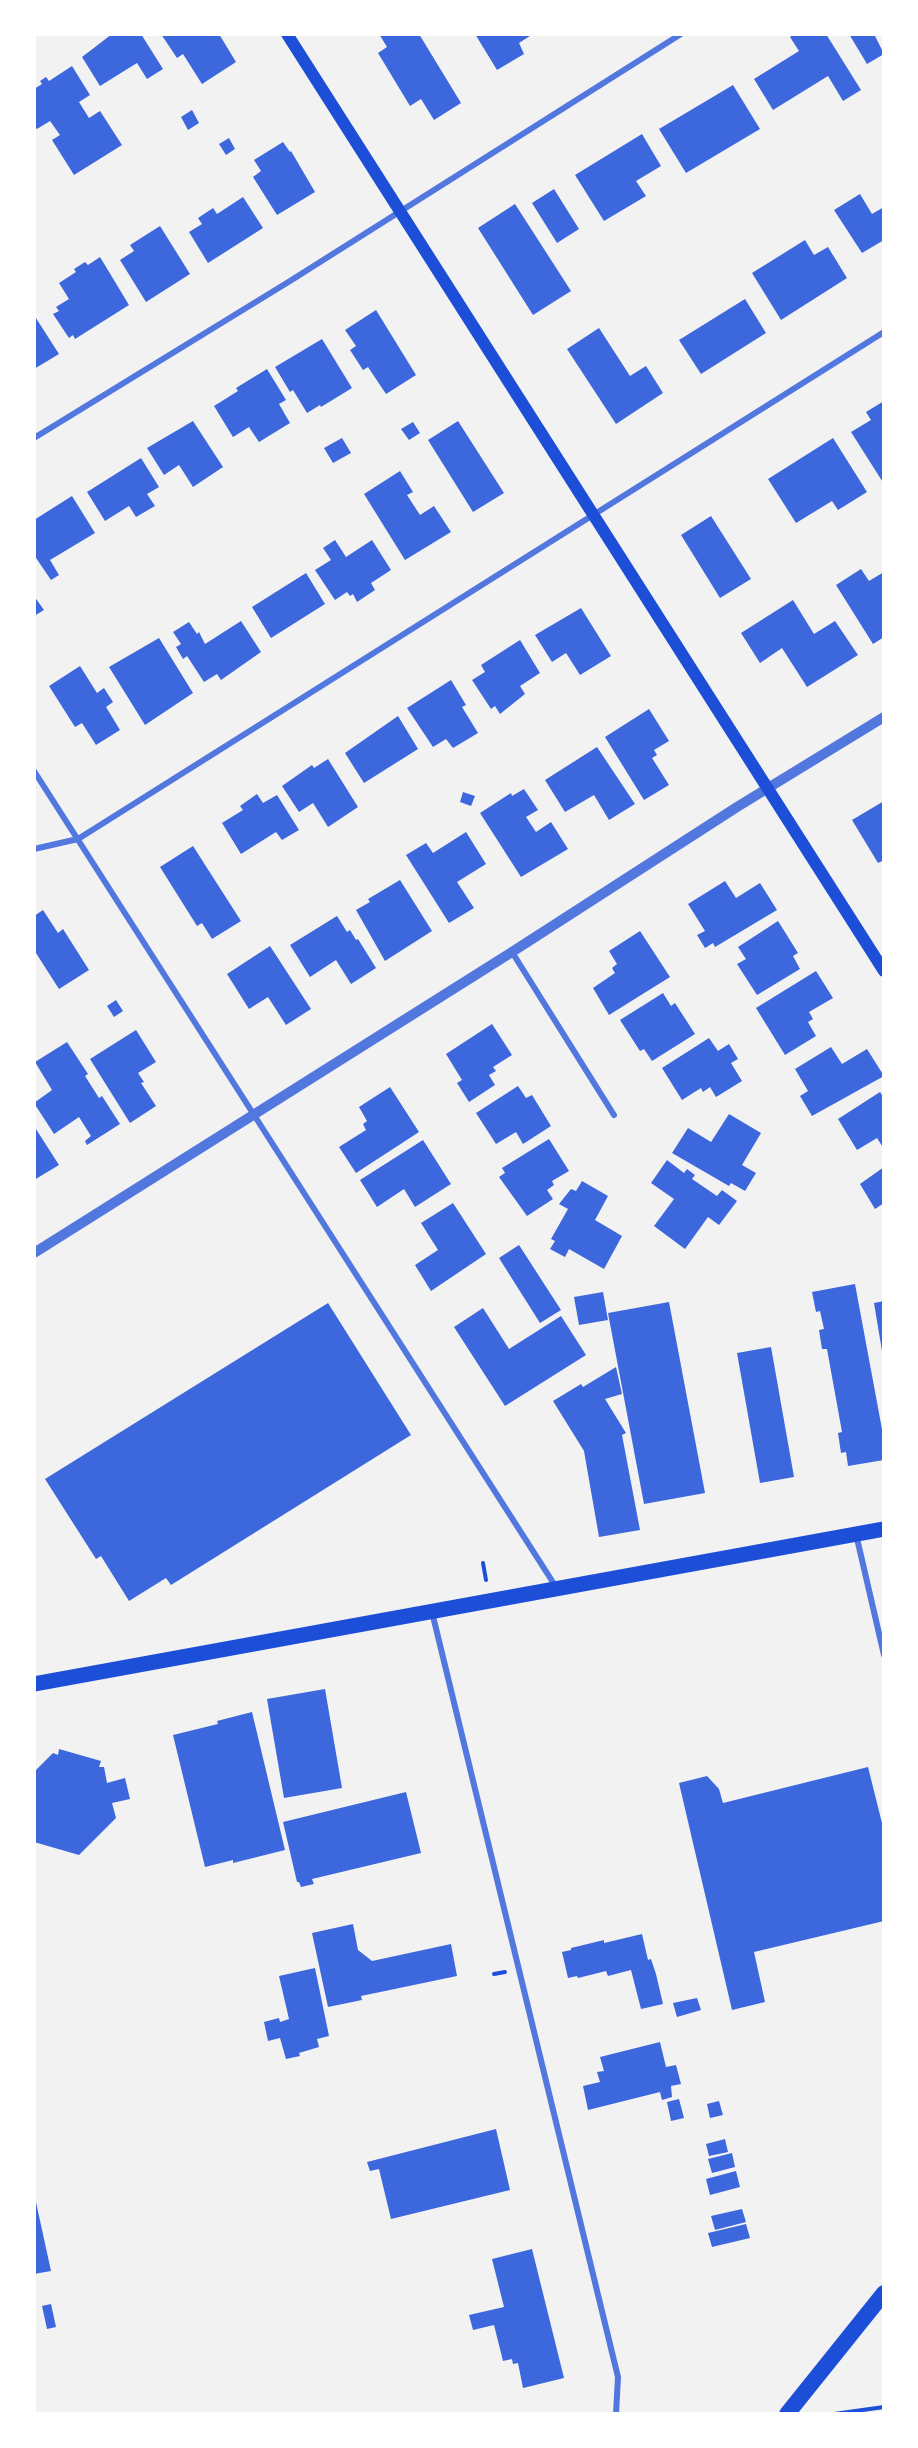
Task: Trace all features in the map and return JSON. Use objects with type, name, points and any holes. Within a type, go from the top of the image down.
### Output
[{"type":"highway","points":[[787,2414],[884,2293]]},
{"type":"main road","points":[[287,34],[884,971]]},
{"type":"main road","points":[[34,1684],[884,1529]]},
{"type":"street","points":[[34,438],[681,34]]},
{"type":"street","points":[[34,849],[78,839],[884,332]]},
{"type":"street","points":[[34,1253],[512,952],[767,788],[884,717]]},
{"type":"street","points":[[34,771],[557,1589]]},
{"type":"street","points":[[512,952],[615,1115]]},
{"type":"street","points":[[856,1534],[884,1654]]},
{"type":"street","points":[[432,1612],[587,2259],[618,2378],[616,2414]]},
{"type":"path","points":[[834,2414],[884,2407]]},
{"type":"building","points":[[112,34],[141,34],[163,69],[147,79],[137,63],[100,86],[82,57]]},
{"type":"building","points":[[161,34],[219,34],[236,62],[202,84],[183,54],[177,58]]},
{"type":"building","points":[[379,34],[419,34],[461,103],[434,120],[421,99],[410,106],[378,53],[387,47]]},
{"type":"building","points":[[475,34],[533,34],[519,43],[524,54],[497,70]]},
{"type":"building","points":[[794,34],[826,34],[861,90],[843,101],[828,76],[773,110],[754,79],[799,51],[790,37]]},
{"type":"building","points":[[849,34],[874,34],[884,54],[867,64]]},
{"type":"building","points":[[72,66],[90,95],[79,102],[89,118],[100,111],[122,145],[74,175],[52,140],[60,135],[50,121],[37,129],[34,126],[34,89],[42,84],[40,81],[46,77],[49,81]]},
{"type":"building","points":[[733,85],[760,129],[686,173],[659,129]]},
{"type":"building","points":[[192,110],[199,123],[188,130],[181,117]]},
{"type":"building","points":[[642,134],[661,166],[636,181],[646,196],[604,221],[575,175]]},
{"type":"building","points":[[229,138],[235,149],[226,155],[219,144]]},
{"type":"building","points":[[283,142],[291,151],[315,192],[277,215],[253,177],[261,171],[254,160]]},
{"type":"building","points":[[554,189],[579,229],[557,243],[532,203]]},
{"type":"building","points":[[860,194],[872,214],[884,207],[884,240],[862,253],[834,210]]},
{"type":"building","points":[[243,197],[263,228],[208,263],[189,232],[202,224],[198,218],[213,208],[217,214]]},
{"type":"building","points":[[515,204],[571,291],[533,315],[478,228]]},
{"type":"building","points":[[160,226],[190,274],[146,302],[120,260],[134,251],[130,245]]},
{"type":"building","points":[[805,240],[814,255],[828,247],[847,278],[781,320],[752,273]]},
{"type":"building","points":[[100,257],[129,305],[75,339],[73,335],[69,338],[53,314],[59,311],[56,307],[69,299],[59,283],[76,272],[74,269],[85,262],[88,265]]},
{"type":"building","points":[[745,299],[766,333],[701,374],[679,340]]},
{"type":"building","points":[[376,310],[416,375],[386,394],[368,367],[363,370],[350,350],[356,346],[345,330]]},
{"type":"building","points":[[34,315],[59,354],[34,369]]},
{"type":"building","points":[[599,328],[630,376],[646,366],[663,393],[616,424],[567,349]]},
{"type":"building","points":[[322,339],[352,388],[307,413],[293,390],[290,392],[275,367]]},
{"type":"building","points":[[267,369],[286,400],[279,404],[290,423],[259,442],[249,427],[233,437],[214,406],[238,391],[236,388]]},
{"type":"building","points":[[884,401],[884,484],[851,432],[871,420],[866,412]]},
{"type":"building","points":[[193,421],[223,467],[193,487],[179,465],[164,475],[147,448]]},
{"type":"building","points":[[458,421],[504,493],[473,512],[428,440]]},
{"type":"building","points":[[413,422],[420,433],[409,440],[401,429]]},
{"type":"building","points":[[342,438],[351,453],[333,463],[324,448]]},
{"type":"building","points":[[833,438],[867,492],[838,510],[832,501],[796,523],[768,479]]},
{"type":"building","points":[[141,458],[159,487],[147,494],[155,506],[136,517],[129,506],[105,521],[87,492]]},
{"type":"building","points":[[400,471],[413,492],[407,495],[420,515],[434,506],[451,532],[405,560],[364,494]]},
{"type":"building","points":[[72,496],[95,533],[50,560],[59,575],[51,580],[34,555],[34,520]]},
{"type":"building","points":[[711,516],[751,579],[720,598],[681,535]]},
{"type":"building","points":[[335,540],[346,557],[372,540],[391,570],[371,583],[375,590],[357,602],[353,594],[350,596],[347,592],[335,600],[315,570],[331,560],[323,548]]},
{"type":"building","points":[[861,569],[869,581],[884,572],[884,637],[873,644],[836,585]]},
{"type":"building","points":[[306,573],[325,604],[271,638],[252,607]]},
{"type":"building","points":[[34,596],[44,610],[34,616]]},
{"type":"building","points":[[793,600],[814,634],[835,621],[858,655],[807,687],[782,648],[760,663],[741,633]]},
{"type":"building","points":[[581,608],[611,656],[580,675],[566,653],[552,662],[535,635]]},
{"type":"building","points":[[241,621],[261,652],[221,680],[217,674],[204,682],[187,656],[183,659],[176,647],[181,644],[173,632],[189,622],[197,634],[199,632],[205,644]]},
{"type":"building","points":[[159,638],[193,693],[145,725],[109,667]]},
{"type":"building","points":[[520,640],[540,673],[520,686],[525,694],[500,714],[495,706],[491,709],[472,680],[485,672],[481,665]]},
{"type":"building","points":[[80,666],[97,693],[104,688],[113,702],[106,707],[120,730],[96,745],[82,723],[75,727],[49,686]]},
{"type":"building","points":[[451,680],[466,705],[462,707],[478,733],[453,748],[446,739],[433,747],[407,708]]},
{"type":"building","points":[[649,709],[669,741],[654,750],[657,755],[652,758],[669,785],[644,800],[605,737]]},
{"type":"building","points":[[398,716],[418,749],[364,783],[345,753]]},
{"type":"building","points":[[597,747],[635,804],[609,820],[594,795],[565,812],[545,780]]},
{"type":"building","points":[[328,759],[358,807],[328,827],[313,803],[299,812],[282,786],[312,765],[314,768]]},
{"type":"building","points":[[524,789],[538,810],[526,817],[536,832],[551,822],[568,849],[521,877],[480,813],[511,793],[512,796]]},
{"type":"building","points":[[463,792],[475,796],[471,806],[460,802]]},
{"type":"building","points":[[257,794],[263,803],[277,795],[299,830],[282,840],[276,832],[241,854],[222,823],[243,810],[240,806]]},
{"type":"building","points":[[884,801],[884,860],[878,863],[852,820]]},
{"type":"building","points":[[466,832],[486,864],[457,882],[474,908],[449,923],[406,855],[426,843],[433,853]]},
{"type":"building","points":[[193,846],[241,921],[212,939],[202,923],[197,926],[160,867]]},
{"type":"building","points":[[400,880],[432,931],[385,961],[356,910],[370,902],[368,899]]},
{"type":"building","points":[[725,881],[736,898],[760,883],[777,910],[715,947],[713,943],[705,948],[697,935],[705,931],[688,904]]},
{"type":"building","points":[[43,910],[58,933],[63,929],[89,970],[59,989],[34,950],[34,916]]},
{"type":"building","points":[[337,916],[347,932],[350,930],[356,940],[358,939],[376,968],[351,984],[336,960],[310,977],[290,945]]},
{"type":"building","points":[[778,921],[798,953],[793,956],[800,969],[757,995],[737,964],[746,959],[738,947]]},
{"type":"building","points":[[640,931],[670,977],[609,1015],[593,988],[615,973],[612,968],[617,964],[609,951]]},
{"type":"building","points":[[270,946],[311,1009],[286,1025],[268,997],[249,1009],[227,974]]},
{"type":"building","points":[[816,971],[833,998],[809,1012],[813,1019],[808,1022],[816,1036],[785,1055],[756,1008]]},
{"type":"building","points":[[663,993],[671,1006],[675,1003],[695,1034],[652,1061],[644,1049],[640,1051],[620,1020]]},
{"type":"building","points":[[116,1000],[123,1011],[114,1017],[107,1006]]},
{"type":"building","points":[[492,1024],[512,1055],[493,1067],[496,1071],[489,1075],[495,1085],[469,1102],[457,1083],[462,1080],[446,1054]]},
{"type":"building","points":[[136,1030],[156,1062],[138,1073],[144,1082],[141,1083],[156,1106],[130,1123],[90,1059]]},
{"type":"building","points":[[709,1038],[718,1051],[729,1044],[738,1059],[731,1063],[742,1081],[716,1097],[710,1087],[703,1092],[701,1088],[682,1100],[662,1068]]},
{"type":"building","points":[[67,1042],[88,1074],[85,1076],[99,1098],[102,1096],[120,1124],[87,1145],[85,1141],[91,1136],[79,1117],[54,1134],[34,1103],[52,1090],[35,1062]]},
{"type":"building","points":[[831,1047],[842,1064],[867,1049],[884,1076],[812,1116],[800,1096],[808,1091],[795,1069]]},
{"type":"building","points":[[518,1086],[526,1098],[532,1095],[551,1126],[523,1144],[516,1132],[496,1144],[476,1113]]},
{"type":"building","points":[[390,1087],[419,1132],[356,1173],[339,1147],[366,1130],[363,1124],[367,1121],[359,1107]]},
{"type":"building","points":[[880,1092],[884,1098],[884,1149],[877,1138],[857,1150],[838,1119]]},
{"type":"building","points":[[729,1114],[761,1133],[742,1165],[756,1173],[745,1191],[731,1183],[729,1186],[672,1153],[688,1128],[711,1142]]},
{"type":"building","points":[[34,1126],[59,1165],[34,1180]]},
{"type":"building","points":[[549,1139],[569,1171],[552,1181],[554,1185],[547,1190],[553,1199],[527,1216],[499,1177],[505,1173],[502,1168]]},
{"type":"building","points":[[423,1140],[451,1184],[415,1207],[404,1189],[377,1207],[360,1180]]},
{"type":"building","points":[[667,1160],[684,1173],[687,1169],[695,1175],[692,1179],[717,1196],[722,1190],[737,1201],[719,1225],[708,1217],[685,1249],[654,1226],[674,1199],[651,1183]]},
{"type":"building","points":[[884,1167],[884,1203],[875,1209],[860,1184]]},
{"type":"building","points":[[582,1181],[608,1196],[595,1220],[622,1236],[604,1269],[569,1249],[565,1257],[550,1249],[555,1241],[551,1239],[568,1209],[559,1204],[571,1189],[576,1191]]},
{"type":"building","points":[[453,1203],[486,1254],[431,1291],[415,1265],[438,1250],[421,1223]]},
{"type":"building","points":[[519,1245],[561,1310],[540,1323],[499,1258]]},
{"type":"building","points":[[855,1284],[884,1440],[884,1460],[848,1466],[846,1452],[841,1453],[838,1433],[842,1432],[827,1349],[822,1349],[819,1330],[824,1329],[820,1311],[816,1312],[812,1292]]},
{"type":"building","points":[[603,1292],[608,1320],[579,1325],[574,1297]]},
{"type":"building","points":[[884,1301],[884,1351],[882,1351],[874,1303]]},
{"type":"building","points":[[669,1302],[705,1493],[644,1504],[608,1313]]},
{"type":"building","points":[[328,1303],[411,1435],[171,1585],[166,1578],[129,1601],[101,1556],[96,1559],[45,1479]]},
{"type":"building","points":[[483,1308],[509,1349],[561,1316],[586,1355],[505,1406],[454,1327]]},
{"type":"building","points":[[771,1347],[794,1477],[760,1483],[737,1353]]},
{"type":"building","points":[[616,1367],[622,1394],[605,1399],[626,1433],[622,1435],[640,1530],[599,1537],[584,1451],[553,1401],[581,1384],[583,1387]]},
{"type":"building","points":[[325,1689],[342,1788],[284,1798],[267,1699]]},
{"type":"building","points":[[252,1712],[285,1850],[233,1863],[233,1860],[205,1867],[173,1735],[218,1724],[217,1721]]},
{"type":"building","points":[[59,1749],[101,1761],[99,1767],[104,1767],[107,1783],[125,1778],[130,1799],[112,1803],[116,1818],[79,1855],[34,1842],[34,1772],[53,1753],[58,1755]]},
{"type":"building","points":[[868,1767],[884,1831],[884,1921],[754,1952],[765,2002],[732,2010],[679,1783],[707,1776],[719,1789],[723,1803]]},
{"type":"building","points":[[406,1792],[421,1853],[312,1879],[314,1884],[301,1887],[297,1882],[283,1822]]},
{"type":"building","points":[[353,1924],[358,1950],[372,1961],[451,1944],[457,1976],[361,1996],[362,2000],[328,2007],[312,1933]]},
{"type":"building","points":[[642,1934],[648,1960],[651,1959],[656,1974],[663,2004],[641,2009],[631,1970],[608,1976],[606,1971],[578,1978],[577,1976],[568,1978],[562,1952],[604,1940],[604,1943]]},
{"type":"building","points":[[315,1968],[329,2036],[317,2039],[319,2047],[299,2053],[300,2056],[286,2059],[280,2038],[268,2041],[264,2022],[279,2018],[280,2022],[289,2019],[279,1976]]},
{"type":"building","points":[[697,1998],[701,2010],[677,2017],[673,2003]]},
{"type":"building","points":[[660,2042],[666,2067],[676,2065],[681,2084],[671,2086],[672,2097],[662,2100],[660,2092],[588,2110],[583,2086],[600,2082],[597,2072],[604,2071],[600,2057]]},
{"type":"building","points":[[679,2099],[684,2118],[671,2121],[667,2102]]},
{"type":"building","points":[[719,2101],[723,2115],[710,2118],[707,2104]]},
{"type":"building","points":[[496,2129],[510,2190],[391,2219],[379,2169],[370,2171],[367,2162]]},
{"type":"building","points":[[725,2139],[728,2152],[709,2156],[706,2144]]},
{"type":"building","points":[[732,2153],[735,2167],[712,2173],[708,2159]]},
{"type":"building","points":[[736,2171],[740,2187],[710,2195],[706,2179]]},
{"type":"building","points":[[34,2193],[51,2271],[34,2274]]},
{"type":"building","points":[[742,2209],[746,2222],[715,2230],[711,2216]]},
{"type":"building","points":[[746,2224],[750,2238],[712,2247],[708,2233]]},
{"type":"building","points":[[532,2249],[564,2378],[523,2388],[518,2363],[513,2364],[512,2359],[503,2361],[494,2325],[473,2330],[469,2315],[504,2307],[492,2259]]},
{"type":"building","points":[[51,2304],[56,2327],[47,2329],[42,2306]]}]
